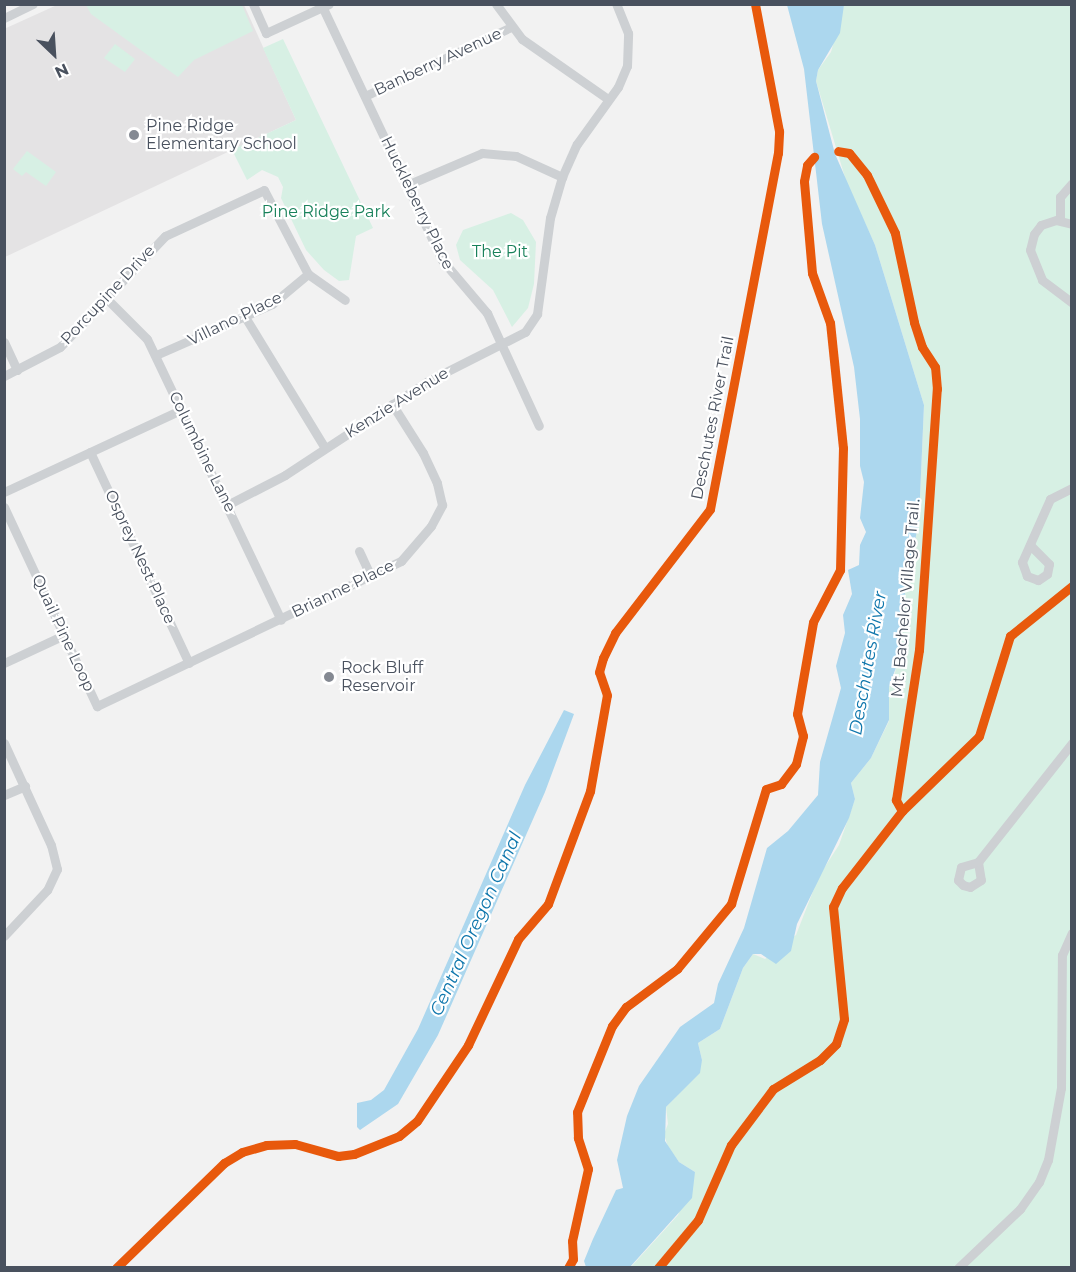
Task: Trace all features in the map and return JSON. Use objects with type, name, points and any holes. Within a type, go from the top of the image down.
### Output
[{"type":"street","points":[[4,18],[33,4]]},
{"type":"street","points":[[253,4],[266,33],[324,6]]},
{"type":"street","points":[[496,4],[511,27],[608,99]]},
{"type":"street","name":"Kenzie Avenue","points":[[227,505],[325,448],[428,381],[525,332],[537,314],[550,218],[562,177],[577,144],[623,77],[630,55],[628,33],[616,4]]},
{"type":"street","name":"Huckleberry Place","points":[[324,6],[442,260],[480,302],[539,426]]},
{"type":"street","name":"Banberry Avenue","points":[[365,96],[511,27]]},
{"type":"street","points":[[407,185],[483,153],[516,156],[562,177]]},
{"type":"street","points":[[1060,220],[1060,197],[1071,183]]},
{"type":"street","name":"Porcupine Drive","points":[[4,376],[60,347],[165,236],[264,190],[293,251],[308,274]]},
{"type":"street","points":[[1071,224],[1060,220],[1041,225],[1030,250],[1042,280],[1071,303]]},
{"type":"street","points":[[308,274],[345,300]]},
{"type":"street","name":"Villano Place","points":[[156,355],[245,316],[286,295],[308,274]]},
{"type":"street","name":"Columbine Lane","points":[[105,297],[140,329],[156,355],[281,620]]},
{"type":"street","points":[[245,316],[325,448]]},
{"type":"street","points":[[4,342],[18,369]]},
{"type":"street","name":"Brianne Place","points":[[281,620],[401,561],[431,526],[442,505],[437,483],[423,453],[392,404]]},
{"type":"street","points":[[4,492],[181,410]]},
{"type":"street","name":"Osprey Nest Place","points":[[90,452],[189,663]]},
{"type":"street","points":[[1030,545],[1050,499],[1071,488]]},
{"type":"street","name":"Quail Pine Loop","points":[[4,507],[97,706],[281,620]]},
{"type":"street","points":[[359,551],[371,577]]},
{"type":"street","points":[[4,663],[64,635]]},
{"type":"street","points":[[4,743],[51,845],[57,869],[47,890],[4,936]]},
{"type":"street","points":[[978,862],[1071,743]]},
{"type":"street","points":[[4,795],[25,786]]},
{"type":"street","points":[[958,1268],[1020,1209],[1039,1182],[1048,1160],[1061,1088],[1062,955],[1071,933]]},
{"type":"shaded area","name":"Pine Ridge Elementary School","points":[[57,5],[244,5],[296,120],[5,257],[4,29]]},
{"type":"green space","points":[[86,5],[242,5],[253,31],[194,60],[178,77],[91,14]]},
{"type":"green space","points":[[844,5],[1071,5],[1071,1267],[630,1268],[678,1215],[695,1172],[679,1162],[668,1147],[664,1134],[668,1124],[666,1107],[690,1082],[702,1060],[698,1043],[720,1029],[743,968],[753,954],[765,959],[796,935],[819,876],[839,845],[855,799],[851,783],[871,758],[889,721],[889,687],[895,673],[902,632],[902,609],[919,520],[924,405],[875,245],[847,184],[816,81],[818,70],[831,52]]},
{"type":"green space","name":"Pine Ridge Park","points":[[283,39],[373,228],[356,236],[349,280],[339,281],[324,270],[306,250],[281,198],[283,187],[278,177],[262,170],[247,180],[232,150],[296,120],[263,48]]},
{"type":"green space","points":[[115,44],[135,59],[125,72],[104,58]]},
{"type":"green space","points":[[27,151],[56,172],[46,186],[26,172],[22,176],[13,169]]},
{"type":"green space","name":"The Pit","points":[[511,213],[523,220],[536,242],[534,284],[528,308],[512,327],[493,290],[460,260],[456,245],[463,230]]},
{"type":"water","name":"Deschutes River","points":[[787,5],[844,5],[840,33],[818,70],[816,81],[835,154],[875,245],[924,405],[919,520],[902,609],[899,659],[889,687],[889,720],[871,758],[851,783],[855,799],[849,818],[797,924],[791,951],[776,964],[761,954],[753,954],[743,968],[720,1029],[698,1043],[702,1060],[700,1073],[666,1107],[665,1141],[679,1162],[695,1172],[692,1198],[630,1267],[586,1267],[584,1261],[593,1239],[616,1190],[623,1188],[617,1160],[627,1116],[639,1086],[680,1027],[714,1003],[718,984],[744,928],[767,848],[788,831],[818,795],[820,762],[841,688],[836,666],[845,633],[843,615],[852,594],[848,570],[859,565],[860,545],[866,532],[860,518],[864,482],[860,466],[860,419],[854,367],[822,224],[804,69]]},
{"type":"water","name":"Central Oregon Canal","points":[[564,710],[574,714],[545,792],[438,1035],[398,1104],[360,1130],[357,1127],[357,1103],[371,1100],[384,1090],[418,1029],[525,785]]},
{"type":"cycle path","name":"Deschutes River Trail","points":[[116,1268],[224,1163],[242,1152],[266,1145],[295,1144],[338,1156],[354,1154],[399,1136],[417,1121],[468,1045],[518,939],[548,904],[590,791],[607,695],[599,672],[603,658],[615,633],[710,509],[778,153],[779,131],[755,4]]},
{"type":"cycle path","name":"Mt. Bachelor Village Trail.","points":[[658,1268],[698,1220],[731,1145],[773,1089],[820,1060],[836,1044],[844,1019],[833,907],[842,888],[902,811],[896,800],[919,650],[937,389],[935,367],[922,347],[914,322],[895,233],[867,175],[849,153],[838,151]]},
{"type":"cycle path","points":[[568,1268],[573,1259],[572,1241],[588,1169],[578,1138],[577,1112],[612,1026],[626,1007],[677,969],[731,904],[766,789],[781,784],[796,764],[803,736],[797,714],[813,622],[840,570],[843,448],[830,323],[812,273],[804,181],[807,165],[814,157]]},
{"type":"cycle path","points":[[902,811],[979,736],[1010,636],[1072,586]]},
{"type":"place","name":"Pine Ridge Elementary School","points":[[134,135]]},
{"type":"place","name":"Rock Bluff Reservoir","points":[[329,677]]}]
